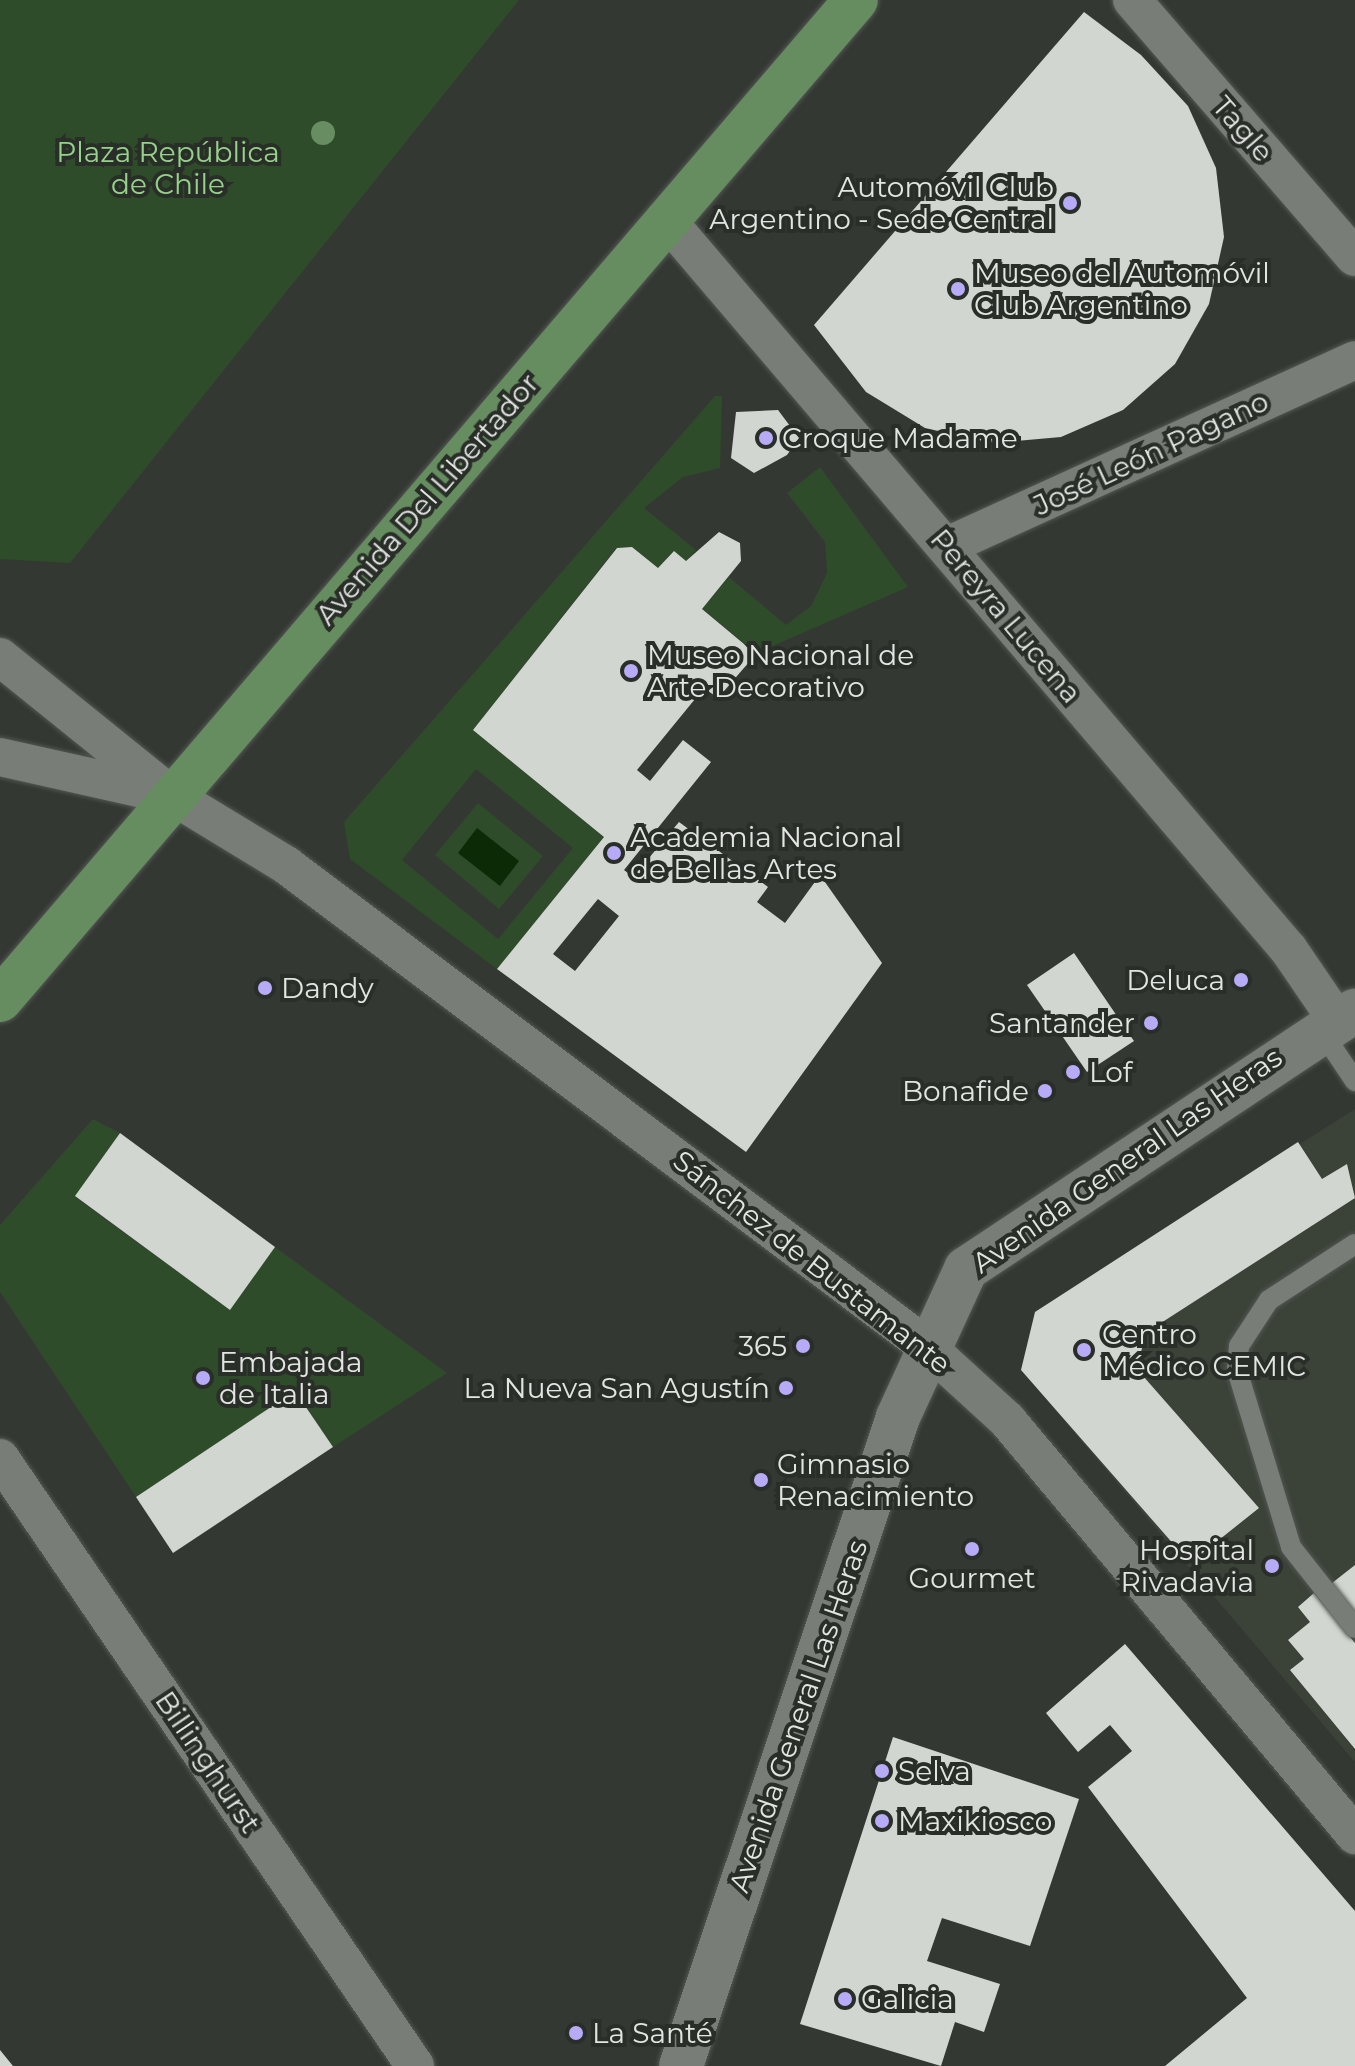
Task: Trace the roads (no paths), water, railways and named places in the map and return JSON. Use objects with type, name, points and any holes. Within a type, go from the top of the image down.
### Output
[{"type":"main road","name":"Avenida Del Libertador","points":[[0,1000],[171,795],[856,0]]},
{"type":"main road","name":"Avenida General Las Heras","points":[[681,2066],[925,1345],[966,1269],[1337,1020]]},
{"type":"street","name":"Tagle","points":[[1132,0],[1355,257]]},
{"type":"street","name":"Pereyra Lucena","points":[[666,219],[1289,950],[1337,1020]]},
{"type":"street","name":"José León Pagano","points":[[947,546],[1355,360]]},
{"type":"street","points":[[0,657],[171,795]]},
{"type":"street","points":[[0,757],[171,795]]},
{"type":"street","name":"Sánchez de Bustamante","points":[[171,795],[286,865],[925,1345],[1007,1420],[1355,1835]]},
{"type":"street","name":"Billinghurst","points":[[0,1458],[415,2066]]},
{"type":"lane","points":[[1337,1020],[1355,1081]]},
{"type":"lane","points":[[1355,1244],[1269,1300],[1239,1346],[1237,1370],[1291,1547],[1355,1628]]},
{"type":"place","name":"Automóvil Club Argentino - Sede Central","points":[[1070,203]]},
{"type":"place","name":"Museo del Automóvil Club Argentino","points":[[958,289]]},
{"type":"place","name":"Croque Madame","points":[[766,438]]},
{"type":"place","name":"Museo Nacional de Arte Decorativo","points":[[631,671]]},
{"type":"place","name":"Academia Nacional de Bellas Artes","points":[[614,853]]},
{"type":"place","name":"Deluca","points":[[1241,980]]},
{"type":"place","name":"Dandy","points":[[265,988]]},
{"type":"place","name":"Santander","points":[[1151,1023]]},
{"type":"place","name":"Lof","points":[[1073,1072]]},
{"type":"place","name":"Bonafide","points":[[1045,1091]]},
{"type":"place","name":"365","points":[[803,1346]]},
{"type":"place","name":"Centro Médico CEMIC","points":[[1084,1350]]},
{"type":"place","name":"Embajada de Italia","points":[[203,1378]]},
{"type":"place","name":"La Nueva San Agustín","points":[[786,1388]]},
{"type":"place","name":"Gimnasio Renacimiento","points":[[761,1480]]},
{"type":"place","name":"Gourmet","points":[[972,1549]]},
{"type":"place","name":"Hospital Rivadavia","points":[[1272,1566]]},
{"type":"place","name":"Selva","points":[[882,1771]]},
{"type":"place","name":"Maxikiosco","points":[[882,1821]]},
{"type":"place","name":"Galicia","points":[[845,1999]]},
{"type":"place","name":"La Santé","points":[[576,2033]]},
{"type":"park label","name":"Plaza República de Chile","points":[[168,168]]}]
